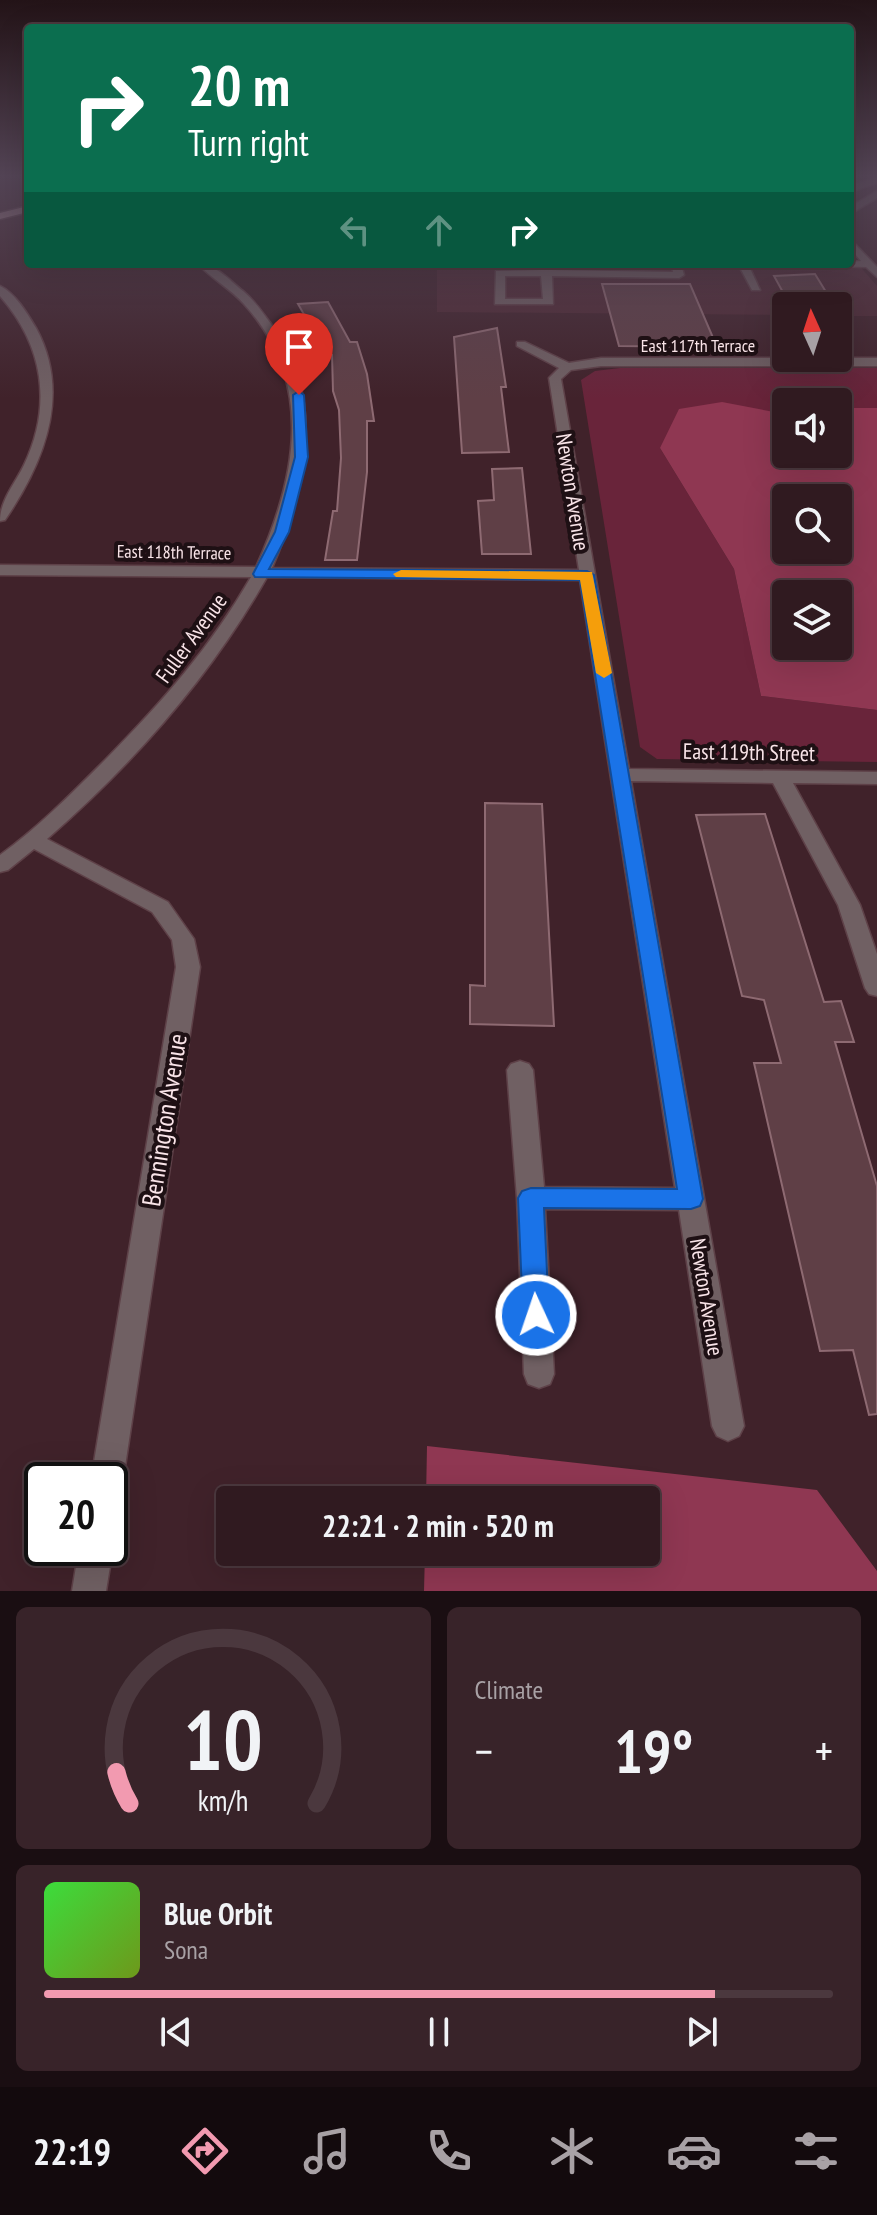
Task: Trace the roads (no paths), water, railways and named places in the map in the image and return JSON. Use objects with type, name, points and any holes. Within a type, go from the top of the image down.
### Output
[{"type":"street","points":[[858,251],[877,274]]},
{"type":"street","points":[[860,254],[877,254]]},
{"type":"street","points":[[854,264],[869,264]]},
{"type":"street","name":"Fuller Avenue","points":[[0,865],[35,841],[163,713],[234,621],[282,532],[301,457],[299,395],[279,343],[246,299],[215,268]]},
{"type":"street","points":[[546,269],[549,302],[499,302],[500,273],[546,269],[679,275],[677,268]]},
{"type":"street","points":[[745,268],[756,288]]},
{"type":"street","points":[[0,289],[15,302],[35,332],[47,367],[48,408],[36,454],[0,517]]},
{"type":"street","points":[[521,344],[567,367]]},
{"type":"street","name":"East 117th Terrace","points":[[567,367],[601,362],[877,362]]},
{"type":"street","name":"Newton Avenue","points":[[567,367],[555,378],[728,1426]]},
{"type":"street","name":"East 118th Terrace","points":[[0,570],[587,575]]},
{"type":"street","name":"East 119th Street","points":[[620,775],[877,778]]},
{"type":"street","points":[[780,777],[849,905],[877,988]]},
{"type":"street","name":"Bennington Avenue","points":[[35,841],[160,907],[183,939],[188,967],[110,1462]]},
{"type":"street","points":[[520,1070],[531,1198],[539,1374]]},
{"type":"street","points":[[531,1198],[691,1199]]},
{"type":"street","points":[[89,1591],[93,1566]]}]
